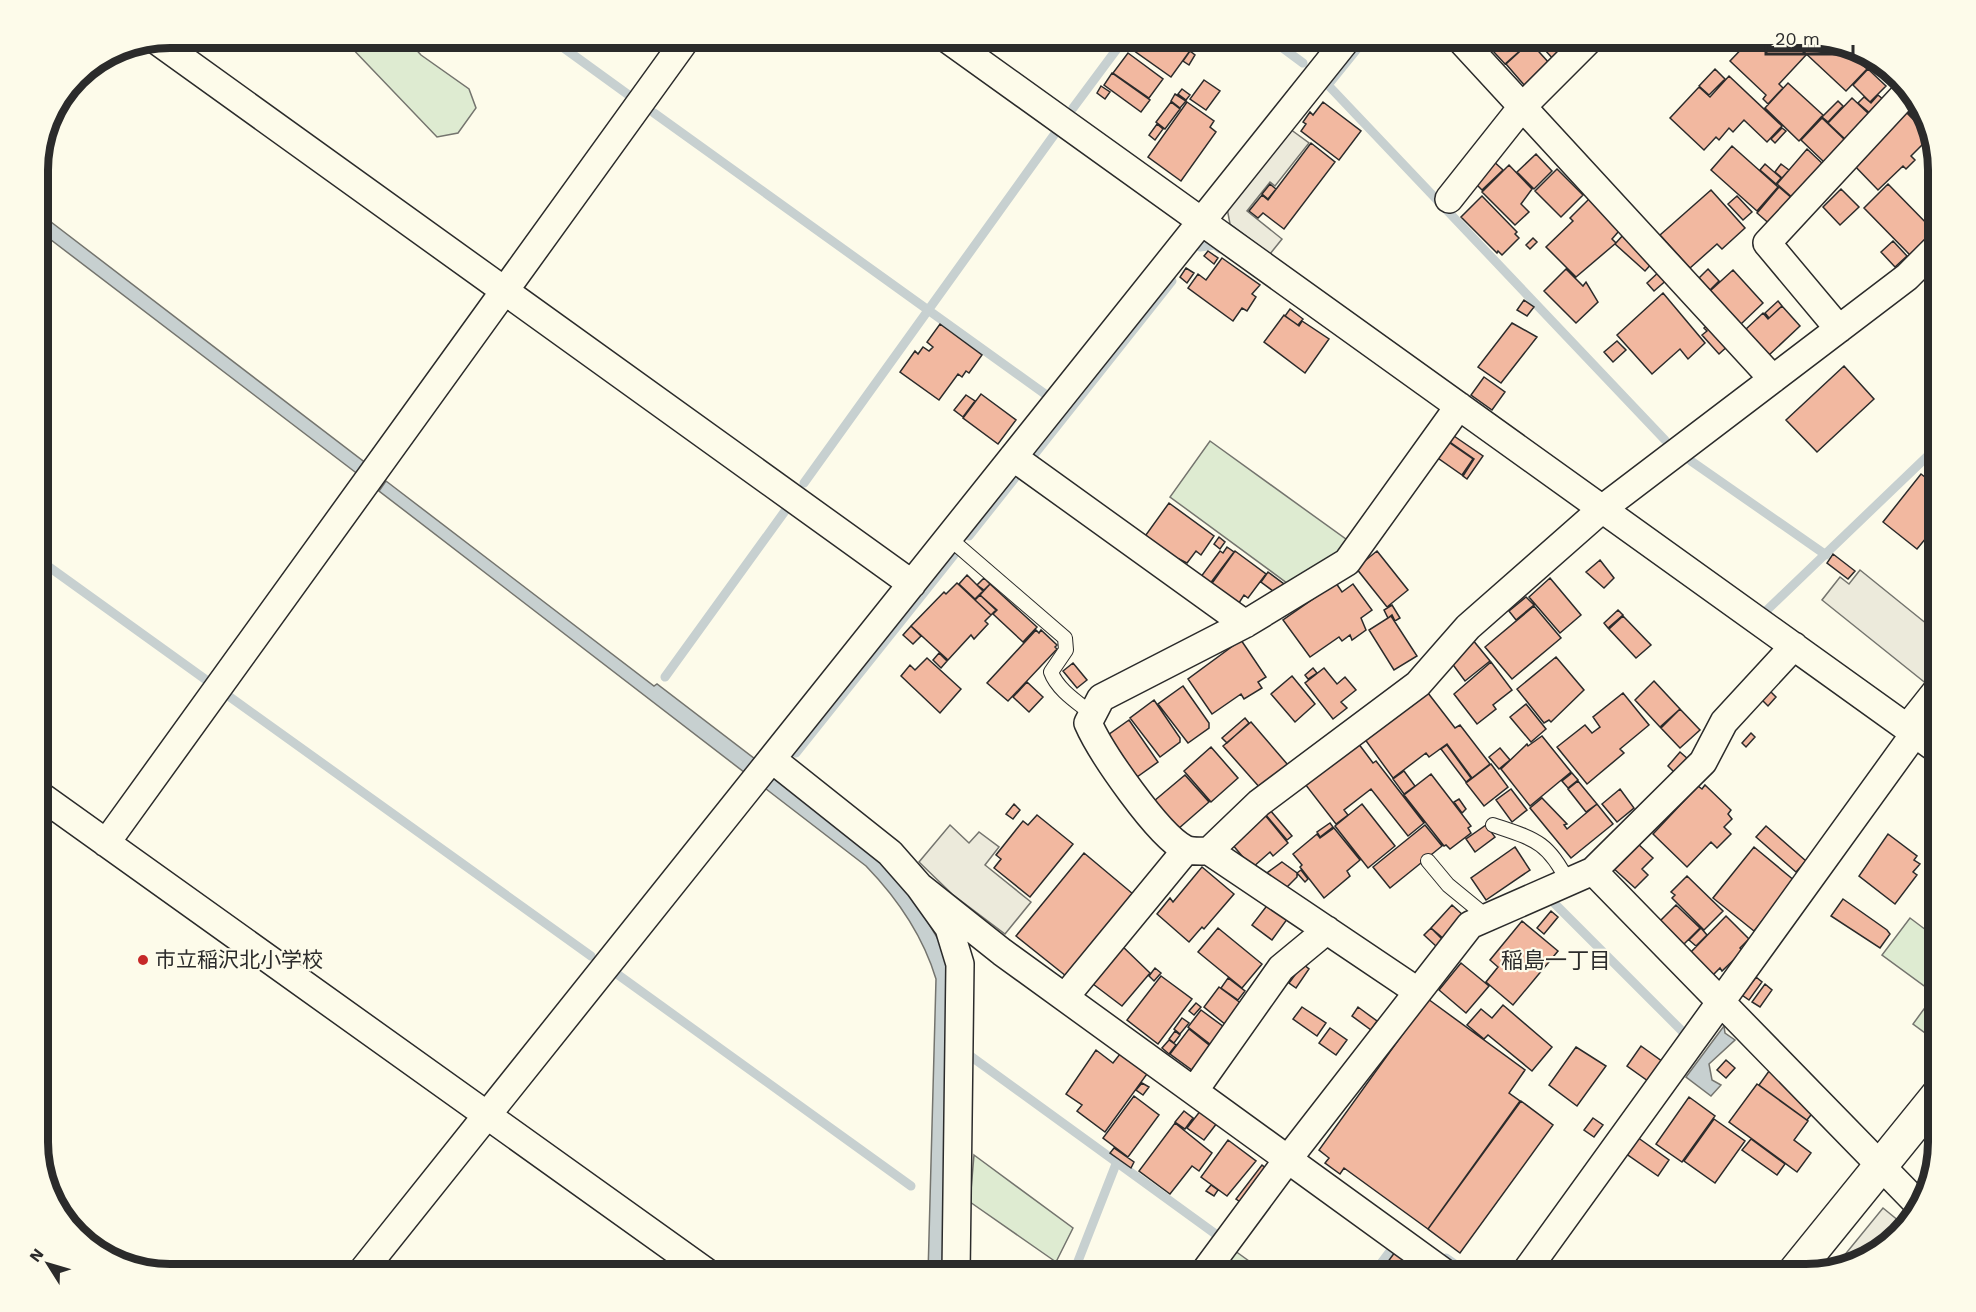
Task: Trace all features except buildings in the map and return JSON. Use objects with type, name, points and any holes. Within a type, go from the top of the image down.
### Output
[{"type":"street","points":[[167,48],[912,584]]},
{"type":"street","points":[[106,843],[680,48]]},
{"type":"street","points":[[960,48],[1928,743]]},
{"type":"street","points":[[369,1264],[765,770],[1200,220],[1340,48]]},
{"type":"street","points":[[1468,48],[1773,379]]},
{"type":"street","points":[[1449,199],[1522,107],[1581,48]]},
{"type":"street","points":[[1839,329],[1767,243],[1903,96]]},
{"type":"street","points":[[1065,998],[1197,851],[1418,684],[1468,627],[1602,509],[1907,277],[1928,256]]},
{"type":"street","points":[[1417,991],[1327,930],[1197,851],[1149,816],[1095,739],[1088,723],[1091,713],[1101,699],[1245,624],[1347,562],[1458,406]]},
{"type":"street","points":[[1013,456],[1245,624]]},
{"type":"street","points":[[1211,1264],[1288,1159],[1470,925],[1593,871],[1703,762],[1724,722],[1794,646]]},
{"type":"street","points":[[1532,1264],[1722,1001],[1928,705]]},
{"type":"street","points":[[765,770],[882,846],[919,886],[950,928],[960,964],[956,1264]]},
{"type":"street","points":[[48,801],[694,1264]]},
{"type":"street","points":[[1593,871],[1914,1200]]},
{"type":"street","points":[[919,886],[1065,998],[1431,1264]]},
{"type":"street","points":[[1194,1091],[1281,968],[1327,930]]},
{"type":"street","points":[[1802,1264],[1928,1108]]},
{"type":"lane","points":[[949,538],[1065,638],[1066,650],[1051,672],[1053,678],[1091,713]]},
{"type":"lane","points":[[1493,825],[1535,840],[1556,857],[1568,882]]},
{"type":"lane","points":[[1428,861],[1448,885],[1487,917]]},
{"type":"green space","points":[[352,48],[414,48],[469,89],[476,108],[458,133],[437,137]]},
{"type":"green space","points":[[1210,441],[1350,542],[1341,556],[1291,586],[1170,497]]},
{"type":"green space","points":[[1910,918],[1928,932],[1928,989],[1882,955]]},
{"type":"green space","points":[[1928,1004],[1928,1035],[1913,1024]]},
{"type":"green space","points":[[974,1155],[1073,1228],[1056,1262],[970,1202]]},
{"type":"green space","points":[[1231,1248],[1253,1264],[1219,1264]]},
{"type":"shaded area","points":[[1290,129],[1309,143],[1275,186],[1270,182],[1247,211],[1282,239],[1270,254],[1230,224],[1227,208]]},
{"type":"shaded area","points":[[48,220],[367,464],[359,475],[48,238]]},
{"type":"shaded area","points":[[386,481],[654,686],[657,684],[878,853],[906,885],[951,961],[944,1264],[928,1264],[936,979],[924,948],[898,904],[866,866],[379,491]]},
{"type":"shaded area","points":[[1860,570],[1928,625],[1928,685],[1822,600],[1840,577],[1849,584]]},
{"type":"shaded area","points":[[950,825],[969,843],[979,832],[999,847],[985,865],[1031,902],[1005,934],[952,894],[919,862]]},
{"type":"shaded area","points":[[1724,1026],[1725,1033],[1735,1040],[1709,1064],[1712,1080],[1721,1085],[1711,1096],[1686,1077]]},
{"type":"shaded area","points":[[1883,1208],[1899,1221],[1874,1244],[1841,1259]]},
{"type":"waterway","points":[[564,48],[630,96]]},
{"type":"waterway","points":[[1073,108],[1118,48]]},
{"type":"waterway","points":[[1283,48],[1303,63]]},
{"type":"waterway","points":[[1328,85],[1358,48]]},
{"type":"waterway","points":[[1327,84],[1665,440]]},
{"type":"waterway","points":[[654,113],[1045,394]]},
{"type":"waterway","points":[[804,483],[1054,135]]},
{"type":"waterway","points":[[1200,247],[1215,245],[1220,249]]},
{"type":"waterway","points":[[1034,455],[1172,281]]},
{"type":"waterway","points":[[1767,610],[1928,456]]},
{"type":"waterway","points":[[1691,461],[1826,555]]},
{"type":"waterway","points":[[969,536],[1015,478]]},
{"type":"waterway","points":[[665,677],[785,511]]},
{"type":"waterway","points":[[796,753],[954,555]]},
{"type":"waterway","points":[[48,566],[209,682]]},
{"type":"waterway","points":[[223,692],[591,956]]},
{"type":"waterway","points":[[1552,901],[1685,1034]]},
{"type":"waterway","points":[[617,974],[911,1186]]},
{"type":"waterway","points":[[969,1055],[1221,1238],[1218,1241]]},
{"type":"waterway","points":[[1077,1264],[1116,1164]]},
{"type":"waterway","points":[[1380,1264],[1391,1250]]},
{"type":"waterway","points":[[1446,1258],[1455,1264]]},
{"type":"place","name":"市立稲沢北小学校","points":[[143,960]]},
{"type":"district","name":"稲島一丁目","points":[[1556,960]]}]
